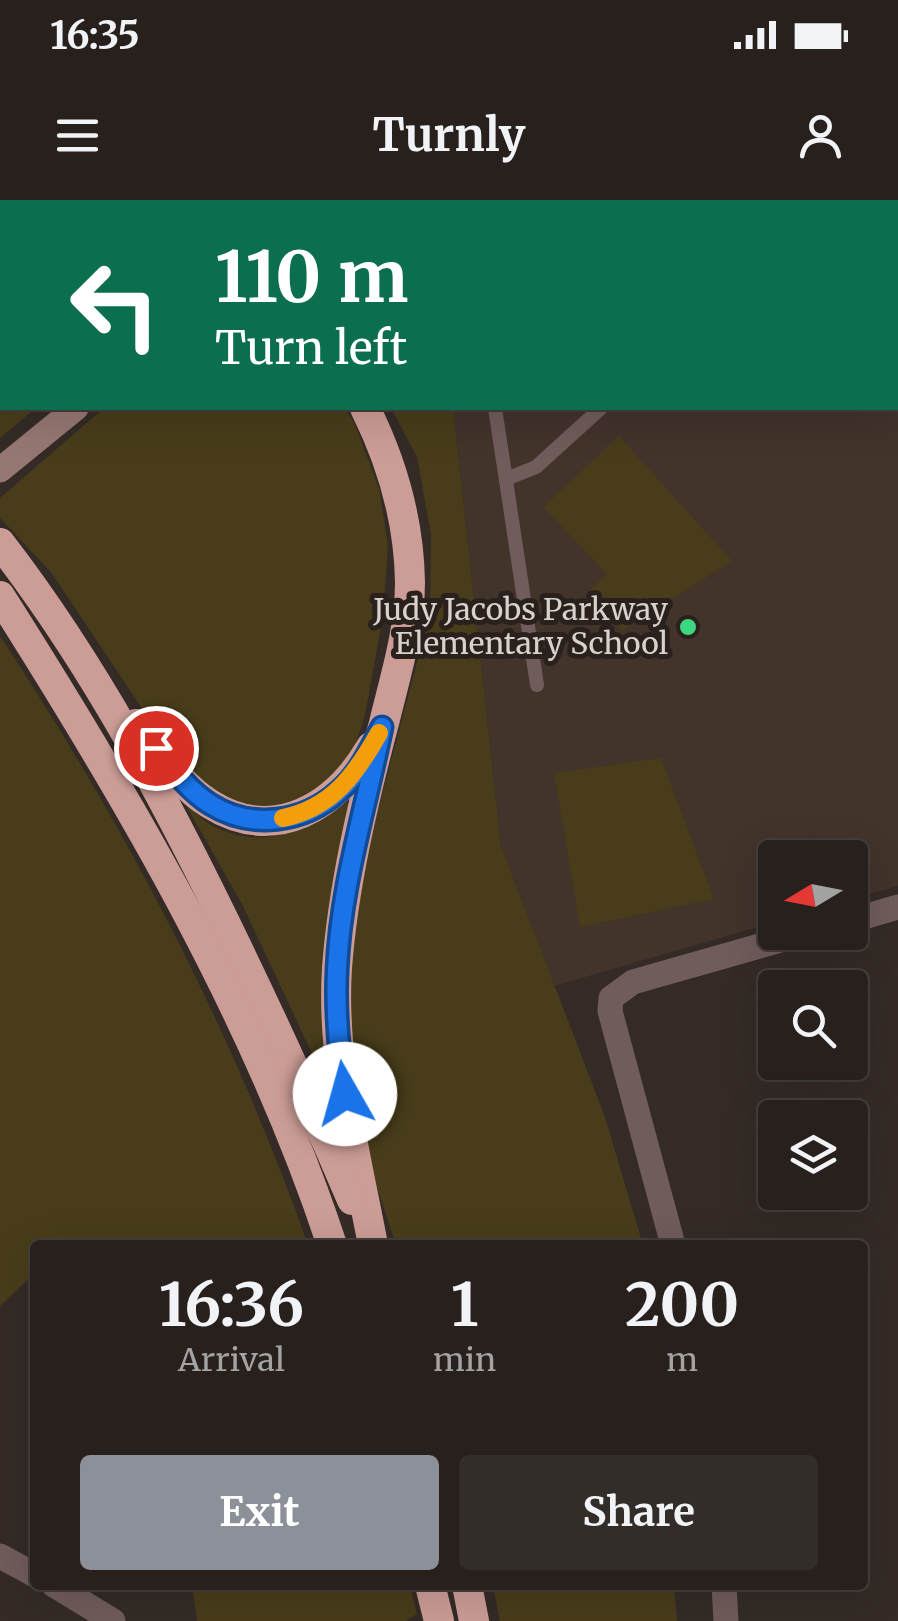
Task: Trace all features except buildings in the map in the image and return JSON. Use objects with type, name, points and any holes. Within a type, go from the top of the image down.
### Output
[{"type":"highway","points":[[366,410],[383,446],[399,496],[410,585],[406,628],[343,919],[337,970],[340,1061],[371,1240]]},
{"type":"highway","points":[[0,543],[104,695],[202,876],[311,1102],[370,1240]]},
{"type":"highway","points":[[0,596],[147,836],[248,1038],[330,1240]]},
{"type":"highway","points":[[104,695],[134,721],[192,790],[210,804],[254,820],[299,815],[340,791],[357,771],[382,727]]},
{"type":"highway","points":[[431,1590],[439,1621]]},
{"type":"highway","points":[[469,1590],[474,1621]]},
{"type":"main road","points":[[9,463],[74,410]]},
{"type":"street","points":[[868,916],[898,907]]},
{"type":"street","points":[[673,1240],[610,1011],[611,998],[619,990],[647,978],[758,946]]},
{"type":"street","points":[[0,1558],[30,1573]]},
{"type":"street","points":[[62,1590],[114,1621]]},
{"type":"street","points":[[724,1590],[726,1621]]},
{"type":"lane","points":[[495,410],[538,685]]},
{"type":"lane","points":[[506,478],[536,467],[599,410]]},
{"type":"shaded area","points":[[0,410],[34,410],[0,438]]},
{"type":"shaded area","points":[[102,410],[345,410],[354,422],[379,488],[388,545],[383,616],[365,715],[350,761],[322,790],[286,806],[249,808],[185,773],[51,572],[0,518],[0,498]]},
{"type":"shaded area","points":[[392,410],[453,410],[501,846],[605,1117],[642,1240],[394,1240],[369,1163],[351,1063],[347,979],[358,885],[430,614],[431,534],[417,457]]},
{"type":"shaded area","name":"Judy Jacobs Parkway Elementary School","points":[[453,410],[898,410],[898,886],[868,895],[868,840],[758,840],[758,927],[554,986],[501,846]]},
{"type":"shaded area","points":[[619,436],[732,561],[622,631],[590,590],[607,574],[543,507]]},
{"type":"shaded area","points":[[0,636],[91,781],[173,931],[246,1086],[306,1240],[30,1240],[30,1278],[0,1306]]},
{"type":"shaded area","points":[[661,758],[714,899],[580,927],[554,773]]},
{"type":"shaded area","points":[[353,799],[333,1080],[324,1079],[242,904],[183,800],[209,824],[232,834],[268,837],[303,828]]},
{"type":"shaded area","points":[[193,1590],[411,1590],[417,1614],[406,1621],[197,1621]]},
{"type":"shaded area","points":[[494,1590],[674,1590],[677,1621],[500,1621]]},
{"type":"slow traffic","points":[[283,818],[299,815],[340,791],[379,733]]},
{"type":"place","name":"Judy Jacobs Parkway Elementary School","points":[[688,627]]},
{"type":"route","points":[[156,748],[178,776],[210,804],[254,820],[276,820],[299,815],[340,791],[357,771],[382,727],[343,919],[337,970],[345,1094]]}]
